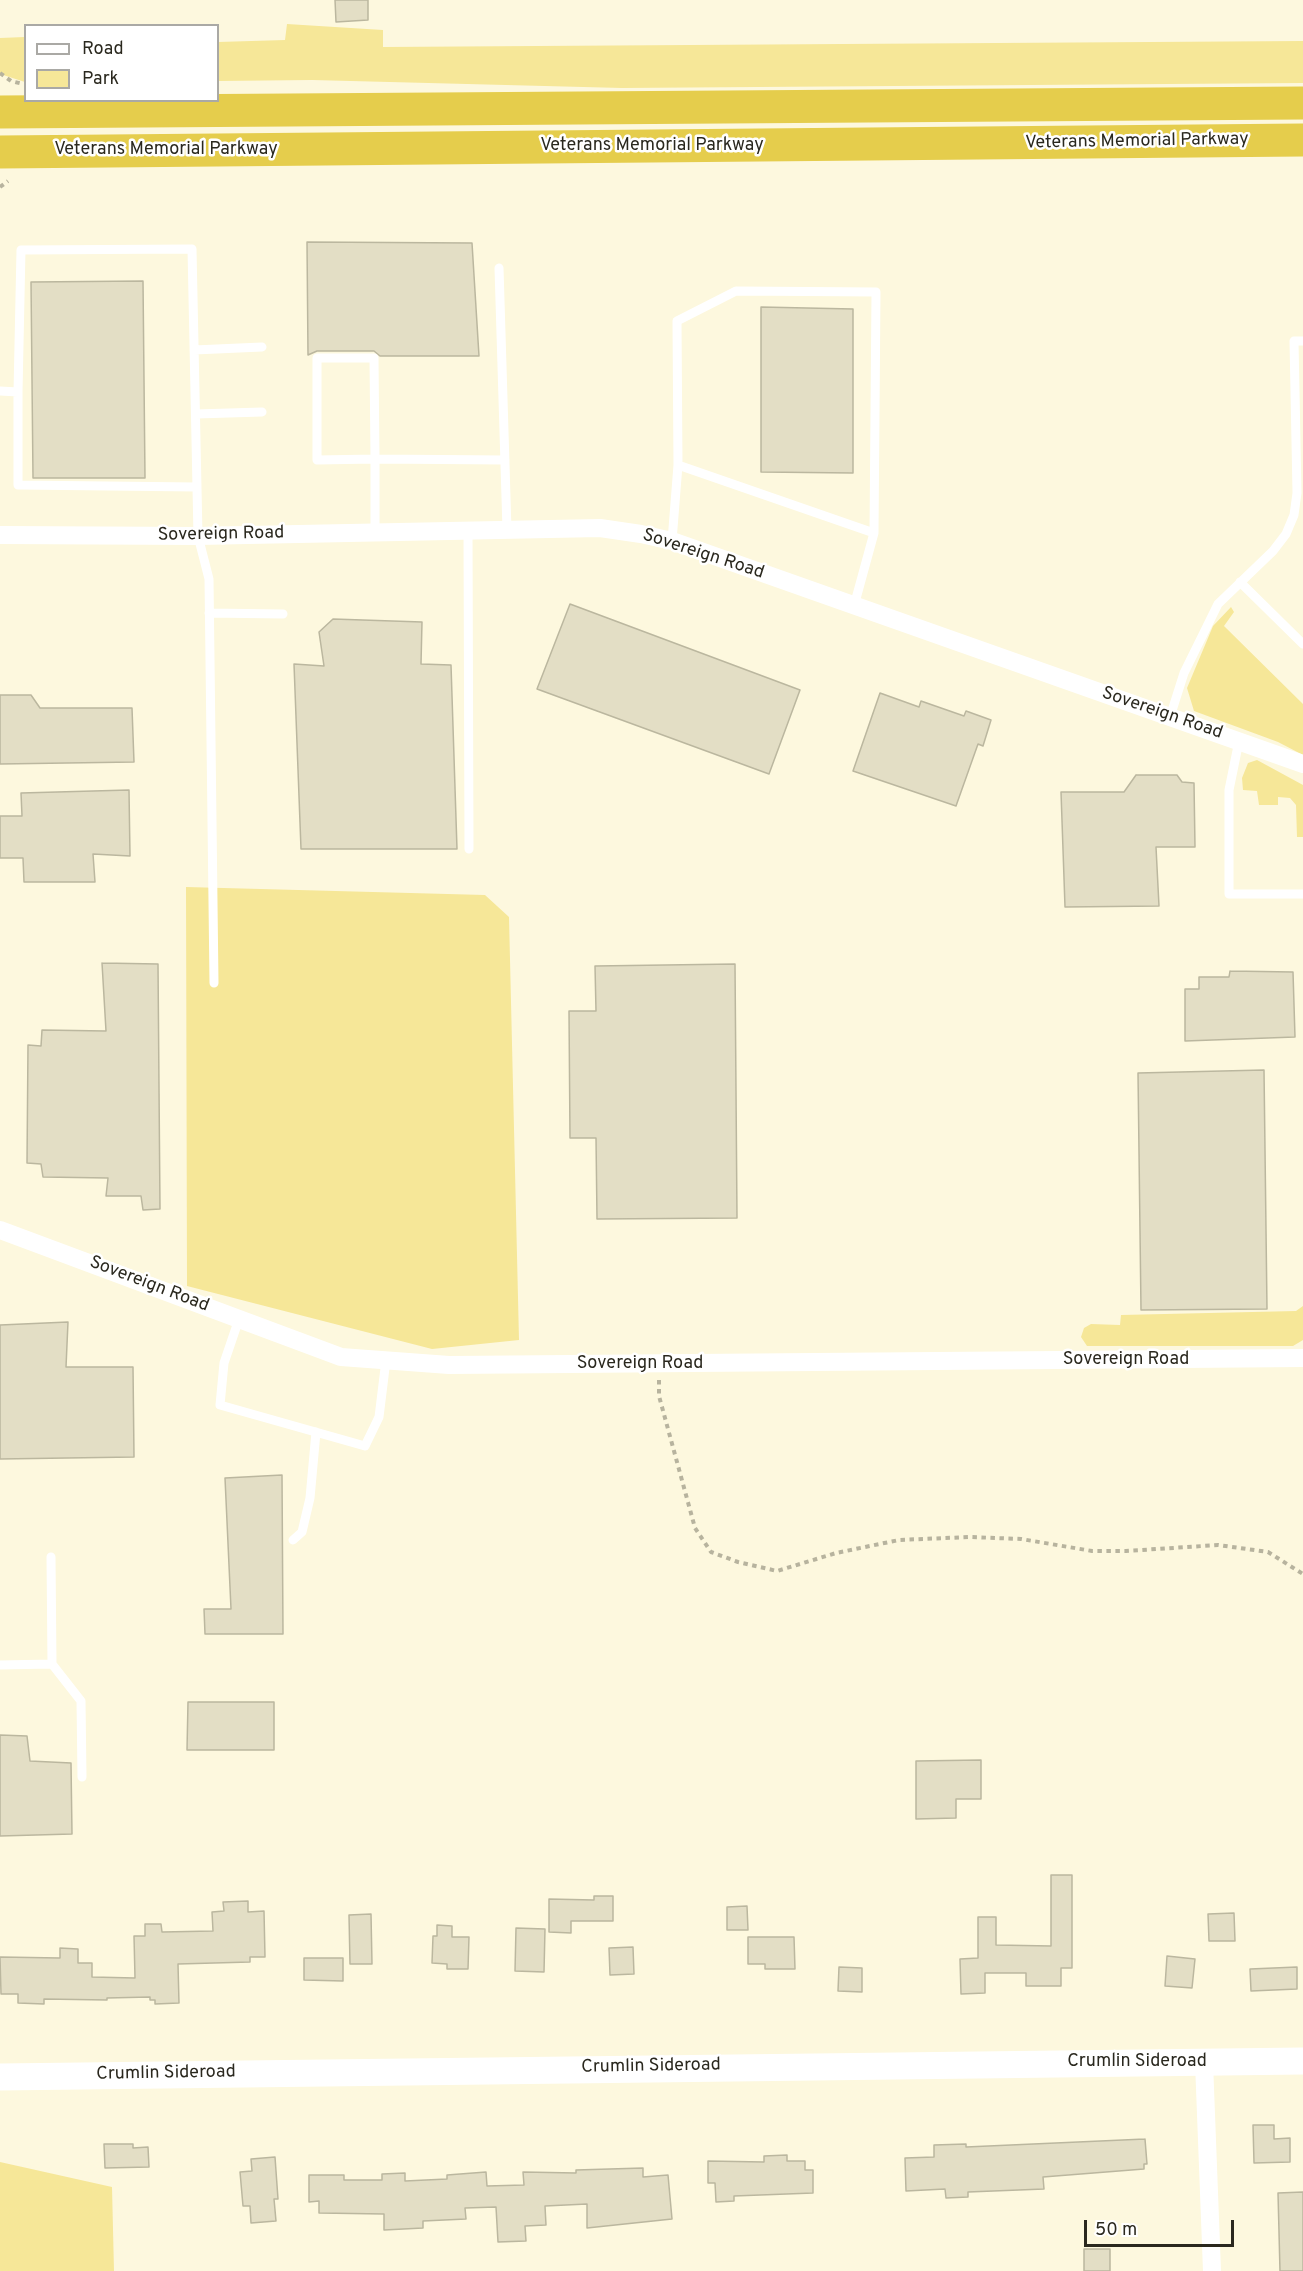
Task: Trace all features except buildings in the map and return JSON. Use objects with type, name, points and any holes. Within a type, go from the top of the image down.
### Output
[{"type":"highway","name":"Veterans Memorial Parkway","points":[[0,112],[1303,103]]},
{"type":"highway","name":"Veterans Memorial Parkway","points":[[4,166],[1303,140]]},
{"type":"street","name":"Sovereign Road","points":[[0,535],[198,536],[600,528],[672,541],[1303,764]]},
{"type":"street","name":"Sovereign Road","points":[[0,1230],[341,1357],[449,1365],[1303,1358]]},
{"type":"street","name":"Crumlin Sideroad","points":[[0,2077],[1026,2062],[1303,2061]]},
{"type":"street","points":[[1204,2062],[1212,2271]]},
{"type":"lane","points":[[197,487],[18,485],[21,250],[192,249],[195,414],[197,487],[198,536],[209,579],[214,984]]},
{"type":"lane","points":[[498,268],[507,530]]},
{"type":"lane","points":[[672,541],[678,465],[677,321],[736,291],[876,292],[874,533],[854,606]]},
{"type":"lane","points":[[1170,717],[1184,673],[1199,638],[1218,604],[1273,551],[1286,534],[1294,515],[1297,493],[1294,340],[1303,340]]},
{"type":"lane","points":[[194,350],[262,347]]},
{"type":"lane","points":[[375,533],[375,459],[374,358],[317,358],[317,460],[375,459],[504,460]]},
{"type":"lane","points":[[0,391],[18,392]]},
{"type":"lane","points":[[195,414],[262,412]]},
{"type":"lane","points":[[678,465],[874,533]]},
{"type":"lane","points":[[468,531],[469,849]]},
{"type":"lane","points":[[1240,582],[1303,644]]},
{"type":"lane","points":[[209,613],[283,614]]},
{"type":"lane","points":[[1239,741],[1229,790],[1229,894],[1303,894]]},
{"type":"lane","points":[[239,1319],[224,1363],[220,1405],[365,1446],[379,1417],[386,1360]]},
{"type":"lane","points":[[293,1540],[302,1532],[310,1498],[316,1432]]},
{"type":"lane","points":[[51,1557],[52,1664],[81,1701],[82,1777]]},
{"type":"lane","points":[[0,1665],[52,1664]]},
{"type":"path","points":[[0,73],[11,81],[24,84]]},
{"type":"path","points":[[0,188],[4,166]]},
{"type":"path","points":[[660,1364],[659,1396],[695,1528],[711,1552],[738,1562],[777,1571],[836,1553],[899,1540],[970,1537],[1021,1539],[1092,1551],[1218,1545],[1268,1552],[1303,1574]]},
{"type":"green space","points":[[287,24],[383,30],[383,47],[1303,41],[1303,83],[622,88],[312,80],[219,81],[219,42],[285,40]]},
{"type":"green space","points":[[24,37],[24,82],[0,74],[0,38]]},
{"type":"green space","points":[[1231,607],[1234,612],[1224,626],[1303,704],[1303,755],[1278,742],[1194,711],[1187,688],[1213,626]]},
{"type":"green space","points":[[1257,760],[1303,785],[1303,837],[1297,837],[1296,805],[1290,798],[1278,797],[1278,805],[1259,805],[1257,791],[1243,790],[1242,778],[1248,763]]},
{"type":"green space","points":[[186,887],[485,895],[509,917],[519,1340],[432,1349],[187,1286]]},
{"type":"green space","points":[[1303,1306],[1303,1340],[1293,1346],[1087,1346],[1081,1337],[1084,1328],[1091,1324],[1120,1325],[1121,1315],[1296,1311]]},
{"type":"green space","points":[[0,2162],[112,2187],[114,2271],[0,2271]]}]
